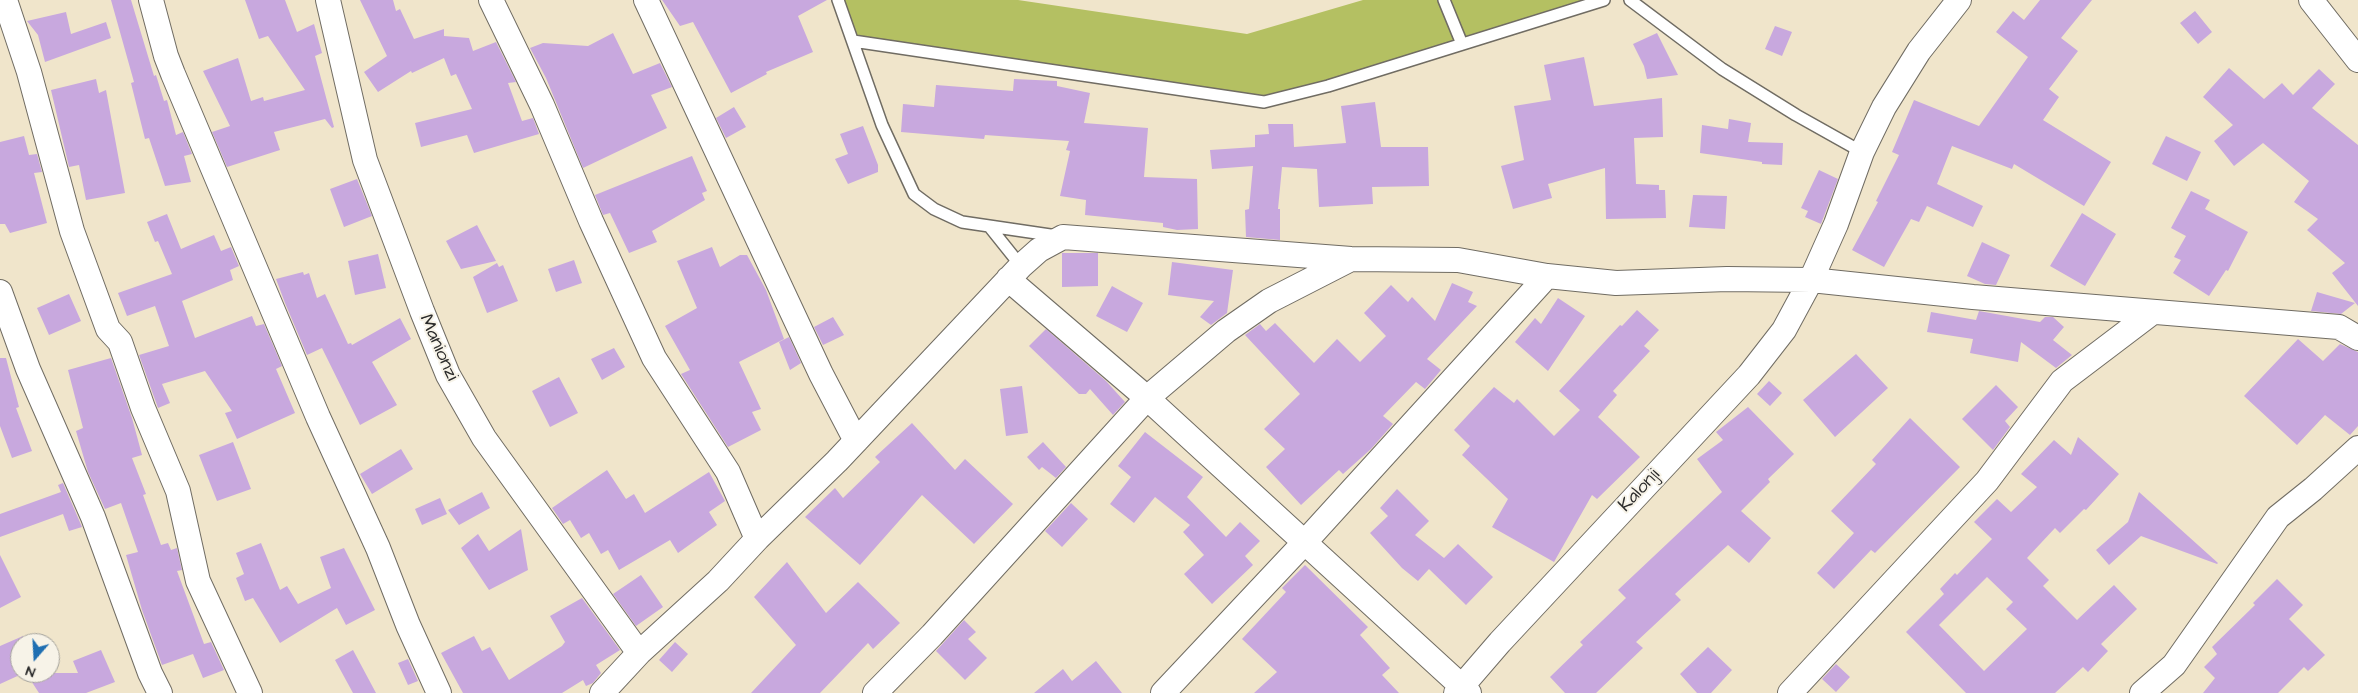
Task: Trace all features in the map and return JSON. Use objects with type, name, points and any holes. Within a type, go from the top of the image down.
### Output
[{"type":"street","points":[[5,0],[29,72],[72,231],[108,329],[120,342],[143,408],[178,491],[198,581],[250,693]]},
{"type":"street","points":[[151,0],[166,56],[173,74],[318,417],[378,548],[408,625],[439,693]]},
{"type":"street","name":"Manionzi","points":[[328,0],[365,160],[448,374],[484,438],[639,653]]},
{"type":"street","points":[[491,0],[542,105],[591,221],[654,358],[728,472],[757,539]]},
{"type":"street","points":[[646,0],[821,374],[856,441]]},
{"type":"street","name":"Kalonji","points":[[1463,691],[1500,642],[1749,375],[1784,330],[1811,280],[1836,224],[1862,152],[1884,107],[1919,51],[1959,0]]},
{"type":"street","points":[[2311,0],[2358,60]]},
{"type":"street","points":[[602,693],[639,653],[718,581],[757,539],[856,441],[1015,272],[1039,250],[1063,237],[1351,260],[1458,260],[1547,276],[1616,282],[1727,279],[1811,280],[1974,298],[2338,327],[2358,338]]},
{"type":"street","points":[[875,693],[932,635],[1147,398],[1226,331],[1269,302],[1351,260]]},
{"type":"street","points":[[1015,272],[1147,398],[1463,691]]},
{"type":"street","points":[[1163,693],[1304,543],[1547,276]]},
{"type":"street","points":[[0,292],[28,368],[93,517],[150,673],[160,693]]},
{"type":"street","points":[[1790,693],[1987,481],[2062,381],[2153,312]]},
{"type":"street","points":[[2142,693],[2174,664],[2278,517],[2313,489],[2358,448]]},
{"type":"lane","points":[[838,0],[882,125],[914,194],[934,209],[962,222],[1063,237]]},
{"type":"lane","points":[[1444,0],[1462,44]]},
{"type":"lane","points":[[853,41],[1264,102],[1328,86],[1604,0]]},
{"type":"lane","points":[[1630,0],[1722,69],[1796,115],[1862,152]]},
{"type":"lane","points":[[990,226],[1015,272]]},
{"type":"green space","points":[[838,0],[1018,0],[1247,34],[1363,0],[1604,0],[1263,102],[853,41]]},
{"type":"building","points":[[111,0],[131,0],[154,76],[156,75],[164,101],[167,100],[176,135],[183,132],[192,154],[184,156],[191,182],[165,186],[149,138],[145,139],[131,83],[134,82]]},
{"type":"building","points":[[245,0],[285,0],[297,32],[314,24],[322,53],[315,56],[334,127],[332,128],[325,119],[274,132],[280,150],[227,167],[212,132],[230,126],[203,71],[238,58],[251,101],[263,97],[264,101],[305,90],[268,36],[259,39]]},
{"type":"building","points":[[360,0],[393,0],[396,11],[400,9],[414,39],[444,29],[444,36],[469,38],[473,51],[496,42],[516,82],[508,83],[522,121],[533,118],[539,134],[474,153],[467,135],[421,147],[415,123],[472,109],[456,74],[451,76],[444,58],[412,73],[411,71],[378,92],[364,72],[387,56]]},
{"type":"building","points":[[662,0],[827,0],[798,16],[813,52],[766,72],[767,74],[731,93],[693,22],[680,26]]},
{"type":"building","points":[[2040,0],[2092,0],[2061,38],[2078,51],[2049,89],[2059,97],[2043,120],[2111,162],[2084,206],[2014,164],[2012,169],[1952,146],[1937,184],[1983,206],[1973,227],[1927,206],[1919,222],[1911,219],[1884,267],[1852,250],[1878,202],[1876,201],[1899,155],[1892,152],[1914,100],[1979,126],[2028,57],[1996,32],[2013,11],[2024,20]]},
{"type":"building","points":[[2195,11],[2212,32],[2198,44],[2180,23]]},
{"type":"building","points":[[66,12],[71,34],[106,22],[111,38],[45,62],[38,35],[27,21]]},
{"type":"building","points":[[1775,26],[1792,32],[1782,56],[1765,49]]},
{"type":"building","points":[[613,33],[633,74],[660,63],[672,87],[651,95],[667,128],[583,168],[546,78],[530,48],[543,43],[588,46]]},
{"type":"building","points":[[1657,33],[1678,75],[1647,79],[1644,66],[1633,44]]},
{"type":"building","points":[[1584,57],[1594,106],[1662,98],[1663,137],[1634,138],[1636,184],[1659,185],[1659,190],[1665,190],[1666,218],[1606,219],[1605,168],[1548,184],[1552,198],[1513,209],[1501,166],[1524,160],[1514,106],[1551,100],[1544,65]]},
{"type":"building","points":[[2229,68],[2264,99],[2282,83],[2293,95],[2319,69],[2335,84],[2312,108],[2358,145],[2358,306],[2332,273],[2345,263],[2307,230],[2318,219],[2294,202],[2309,181],[2263,143],[2234,166],[2214,141],[2233,125],[2203,97]]},
{"type":"building","points":[[96,79],[99,93],[106,90],[125,193],[86,200],[79,165],[69,167],[51,90]]},
{"type":"building","points":[[1014,79],[1057,81],[1057,86],[1090,93],[1084,123],[1148,128],[1144,177],[1197,179],[1198,229],[1177,230],[1163,227],[1163,223],[1085,215],[1086,200],[1060,196],[1070,151],[1066,150],[1069,141],[985,135],[984,139],[901,132],[903,104],[934,107],[936,85],[1013,91]]},
{"type":"building","points":[[1375,102],[1381,147],[1428,147],[1429,186],[1372,187],[1373,204],[1319,207],[1317,169],[1282,167],[1278,209],[1280,209],[1280,240],[1246,237],[1245,210],[1249,209],[1253,166],[1212,169],[1210,150],[1255,147],[1255,135],[1269,134],[1268,124],[1293,124],[1294,147],[1346,143],[1341,106]]},
{"type":"building","points":[[734,107],[746,127],[726,138],[716,118]]},
{"type":"building","points":[[1729,119],[1751,123],[1748,142],[1783,143],[1782,165],[1762,164],[1762,162],[1700,153],[1702,125],[1728,129]]},
{"type":"building","points":[[863,126],[878,165],[878,172],[848,184],[835,159],[848,154],[840,134]]},
{"type":"building","points":[[24,136],[29,155],[37,154],[42,172],[34,173],[47,223],[10,233],[5,224],[0,224],[0,142]]},
{"type":"building","points":[[2166,136],[2201,152],[2187,181],[2152,164]]},
{"type":"building","points":[[692,156],[707,191],[702,193],[705,200],[652,231],[657,242],[629,253],[610,213],[603,215],[595,195]]},
{"type":"building","points":[[1819,170],[1838,179],[1821,224],[1805,217],[1808,211],[1801,208]]},
{"type":"building","points":[[357,179],[372,216],[344,227],[330,189]]},
{"type":"building","points":[[2191,191],[2210,200],[2205,209],[2248,232],[2228,271],[2226,270],[2209,296],[2173,273],[2181,260],[2174,257],[2186,236],[2171,228]]},
{"type":"building","points":[[1693,195],[1727,196],[1725,229],[1689,227]]},
{"type":"building","points":[[2082,213],[2116,234],[2085,286],[2050,266]]},
{"type":"building","points":[[167,214],[181,249],[214,235],[221,251],[231,247],[239,266],[230,270],[233,280],[182,301],[195,338],[252,316],[256,326],[264,324],[282,366],[276,369],[295,413],[237,439],[225,413],[232,411],[205,371],[162,384],[170,403],[158,408],[139,355],[169,346],[155,306],[127,316],[118,293],[172,274],[158,241],[155,242],[147,222]]},
{"type":"building","points":[[477,225],[496,261],[461,269],[446,241]]},
{"type":"building","points":[[1982,242],[2010,255],[1996,285],[1985,284],[1967,276]]},
{"type":"building","points":[[712,247],[720,267],[740,255],[747,255],[766,290],[784,339],[739,362],[761,409],[752,412],[761,430],[728,447],[681,374],[690,370],[665,326],[697,308],[677,261]]},
{"type":"building","points":[[1062,253],[1098,253],[1098,286],[1062,287]]},
{"type":"building","points":[[378,254],[386,288],[355,295],[348,261]]},
{"type":"building","points":[[574,260],[582,283],[556,292],[548,269]]},
{"type":"building","points":[[1172,262],[1233,270],[1227,313],[1211,325],[1200,317],[1214,301],[1168,295]]},
{"type":"building","points":[[497,263],[499,267],[503,265],[518,301],[487,313],[473,277]]},
{"type":"building","points":[[303,272],[304,275],[309,273],[317,298],[325,294],[348,344],[351,343],[352,345],[400,318],[411,339],[372,362],[397,405],[360,425],[322,348],[307,355],[276,279]]},
{"type":"building","points":[[1452,283],[1473,292],[1468,302],[1477,306],[1427,359],[1441,370],[1425,389],[1416,382],[1383,416],[1393,424],[1371,449],[1343,474],[1339,470],[1301,505],[1266,467],[1285,449],[1264,429],[1300,394],[1245,335],[1260,324],[1266,331],[1275,323],[1314,363],[1337,339],[1360,362],[1386,336],[1364,313],[1391,285],[1408,302],[1412,297],[1435,321]]},
{"type":"building","points":[[1112,286],[1143,303],[1127,332],[1096,316]]},
{"type":"building","points":[[2317,292],[2355,303],[2341,314],[2311,311]]},
{"type":"building","points":[[69,294],[81,321],[49,335],[37,308]]},
{"type":"building","points":[[1558,298],[1585,316],[1548,371],[1515,342],[1535,318],[1541,324]]},
{"type":"building","points":[[1637,310],[1659,330],[1644,346],[1650,351],[1613,391],[1617,395],[1598,417],[1640,457],[1597,499],[1592,495],[1554,562],[1492,527],[1508,499],[1462,455],[1470,446],[1454,430],[1494,387],[1514,403],[1517,399],[1554,436],[1580,410],[1559,391],[1620,325],[1622,326]]},
{"type":"building","points":[[1979,311],[2040,322],[2045,317],[2053,317],[2064,327],[2053,340],[2072,355],[2056,368],[2021,342],[2018,362],[1970,353],[1973,339],[1927,332],[1931,312],[1976,320]]},
{"type":"building","points":[[833,317],[844,335],[823,345],[814,327]]},
{"type":"building","points":[[1046,329],[1106,381],[1125,402],[1113,415],[1090,389],[1086,394],[1079,394],[1029,346]]},
{"type":"building","points":[[789,337],[801,363],[790,370],[779,342]]},
{"type":"building","points":[[2298,339],[2323,361],[2340,344],[2358,352],[2358,426],[2350,435],[2325,415],[2297,445],[2244,396]]},
{"type":"building","points":[[614,348],[625,367],[602,380],[591,359]]},
{"type":"building","points":[[1856,354],[1888,388],[1835,437],[1803,400]]},
{"type":"building","points":[[0,358],[6,358],[19,407],[16,408],[32,451],[12,458],[0,426]]},
{"type":"building","points":[[111,358],[132,418],[142,455],[132,458],[146,494],[143,495],[161,545],[168,543],[171,550],[177,548],[182,570],[177,571],[204,644],[211,642],[224,670],[203,678],[193,654],[162,665],[142,610],[126,555],[138,552],[121,503],[105,509],[88,472],[76,431],[83,428],[68,370]]},
{"type":"building","points":[[559,377],[578,413],[550,427],[532,391]]},
{"type":"building","points":[[1769,381],[1782,393],[1770,406],[1757,394]]},
{"type":"building","points":[[1996,385],[2018,407],[2005,421],[2010,427],[1993,450],[1962,419]]},
{"type":"building","points":[[1022,386],[1028,433],[1006,436],[1000,389]]},
{"type":"building","points":[[1748,407],[1794,454],[1768,479],[1770,482],[1741,511],[1771,538],[1749,563],[1728,545],[1675,594],[1681,600],[1636,642],[1643,648],[1596,693],[1565,693],[1550,677],[1583,645],[1580,642],[1626,598],[1618,590],[1722,492],[1697,459],[1723,440],[1716,432]]},
{"type":"building","points":[[1910,418],[1960,467],[1875,553],[1871,550],[1834,589],[1817,573],[1854,533],[1831,511],[1876,464],[1872,460]]},
{"type":"building","points":[[912,423],[955,470],[965,459],[1013,504],[974,544],[922,495],[860,565],[805,517],[835,488],[843,498],[880,462],[875,457]]},
{"type":"building","points":[[1145,432],[1203,477],[1187,497],[1226,537],[1240,522],[1260,541],[1245,556],[1253,565],[1212,604],[1184,574],[1204,555],[1183,532],[1190,525],[1155,497],[1134,523],[1110,504],[1131,477],[1118,466]]},
{"type":"building","points":[[2078,437],[2119,474],[2086,510],[2084,509],[2060,533],[2055,528],[2027,558],[2049,580],[2043,586],[2077,620],[2114,585],[2137,609],[2101,644],[2108,651],[2088,672],[2083,667],[2055,693],[1966,693],[1906,632],[1944,594],[1940,589],[1955,573],[1957,575],[1992,539],[1974,522],[1997,499],[2011,512],[2037,487],[2021,474],[2054,440],[2071,455]],"holes":[[[1987,577],[2013,602],[2006,609],[2027,629],[1984,671],[1939,625]]]},
{"type":"building","points":[[233,442],[251,489],[217,501],[199,455]]},
{"type":"building","points":[[1043,442],[1066,467],[1056,478],[1042,467],[1039,470],[1027,457]]},
{"type":"building","points":[[401,449],[413,469],[372,494],[360,474]]},
{"type":"building","points":[[607,470],[626,499],[634,494],[645,513],[709,472],[725,501],[709,512],[717,525],[678,553],[670,540],[619,570],[608,550],[601,554],[589,533],[581,538],[570,520],[563,524],[552,508]]},
{"type":"building","points":[[63,483],[82,527],[69,531],[63,514],[0,537],[0,514],[61,492],[58,485]]},
{"type":"building","points":[[1397,489],[1429,521],[1415,535],[1444,558],[1458,544],[1493,577],[1466,605],[1429,569],[1418,581],[1402,568],[1370,533],[1388,516],[1380,508]]},
{"type":"building","points":[[482,492],[490,508],[459,525],[448,510]]},
{"type":"building","points":[[2139,492],[2218,563],[2141,536],[2109,565],[2096,550],[2128,522]]},
{"type":"building","points":[[440,498],[447,514],[422,525],[415,509]]},
{"type":"building","points":[[1071,503],[1088,519],[1062,547],[1045,531]]},
{"type":"building","points":[[521,529],[528,570],[489,590],[461,548],[478,534],[489,551]]},
{"type":"building","points":[[261,543],[280,590],[287,586],[298,604],[331,588],[320,557],[344,548],[375,610],[346,625],[337,608],[280,643],[253,598],[245,601],[236,578],[244,574],[236,553]]},
{"type":"building","points":[[0,555],[21,597],[0,608]]},
{"type":"building","points":[[787,562],[826,613],[858,582],[900,623],[873,649],[868,643],[820,693],[751,693],[796,645],[754,597]]},
{"type":"building","points":[[1305,565],[1368,627],[1360,635],[1390,668],[1382,675],[1399,693],[1254,693],[1277,672],[1242,639],[1286,592],[1282,588]]},
{"type":"building","points":[[641,575],[663,607],[636,626],[613,594]]},
{"type":"building","points":[[2277,579],[2303,605],[2289,619],[2325,655],[2308,671],[2304,667],[2278,693],[2203,693],[2215,678],[2204,667],[2217,654],[2212,647],[2255,605],[2253,603]]},
{"type":"building","points":[[582,598],[620,650],[596,665],[601,673],[593,683],[586,686],[583,680],[562,693],[463,693],[441,653],[474,636],[482,651],[490,647],[509,680],[562,646],[565,642],[550,616]]},
{"type":"building","points":[[964,620],[976,632],[968,639],[987,658],[965,680],[936,651]]},
{"type":"building","points":[[10,642],[10,679],[0,684],[0,646]]},
{"type":"building","points":[[675,642],[688,654],[672,672],[659,660]]},
{"type":"building","points":[[1708,647],[1732,670],[1711,693],[1697,693],[1680,674]]},
{"type":"building","points":[[101,650],[115,682],[86,693],[39,693],[32,683],[60,683],[60,673],[78,673],[73,661]]},
{"type":"building","points":[[353,650],[376,693],[353,693],[335,660]]},
{"type":"building","points":[[408,659],[418,681],[408,685],[398,663]]},
{"type":"building","points":[[1096,661],[1122,693],[1034,693],[1063,669],[1072,681]]},
{"type":"building","points":[[1836,664],[1850,677],[1836,692],[1822,679]]}]
